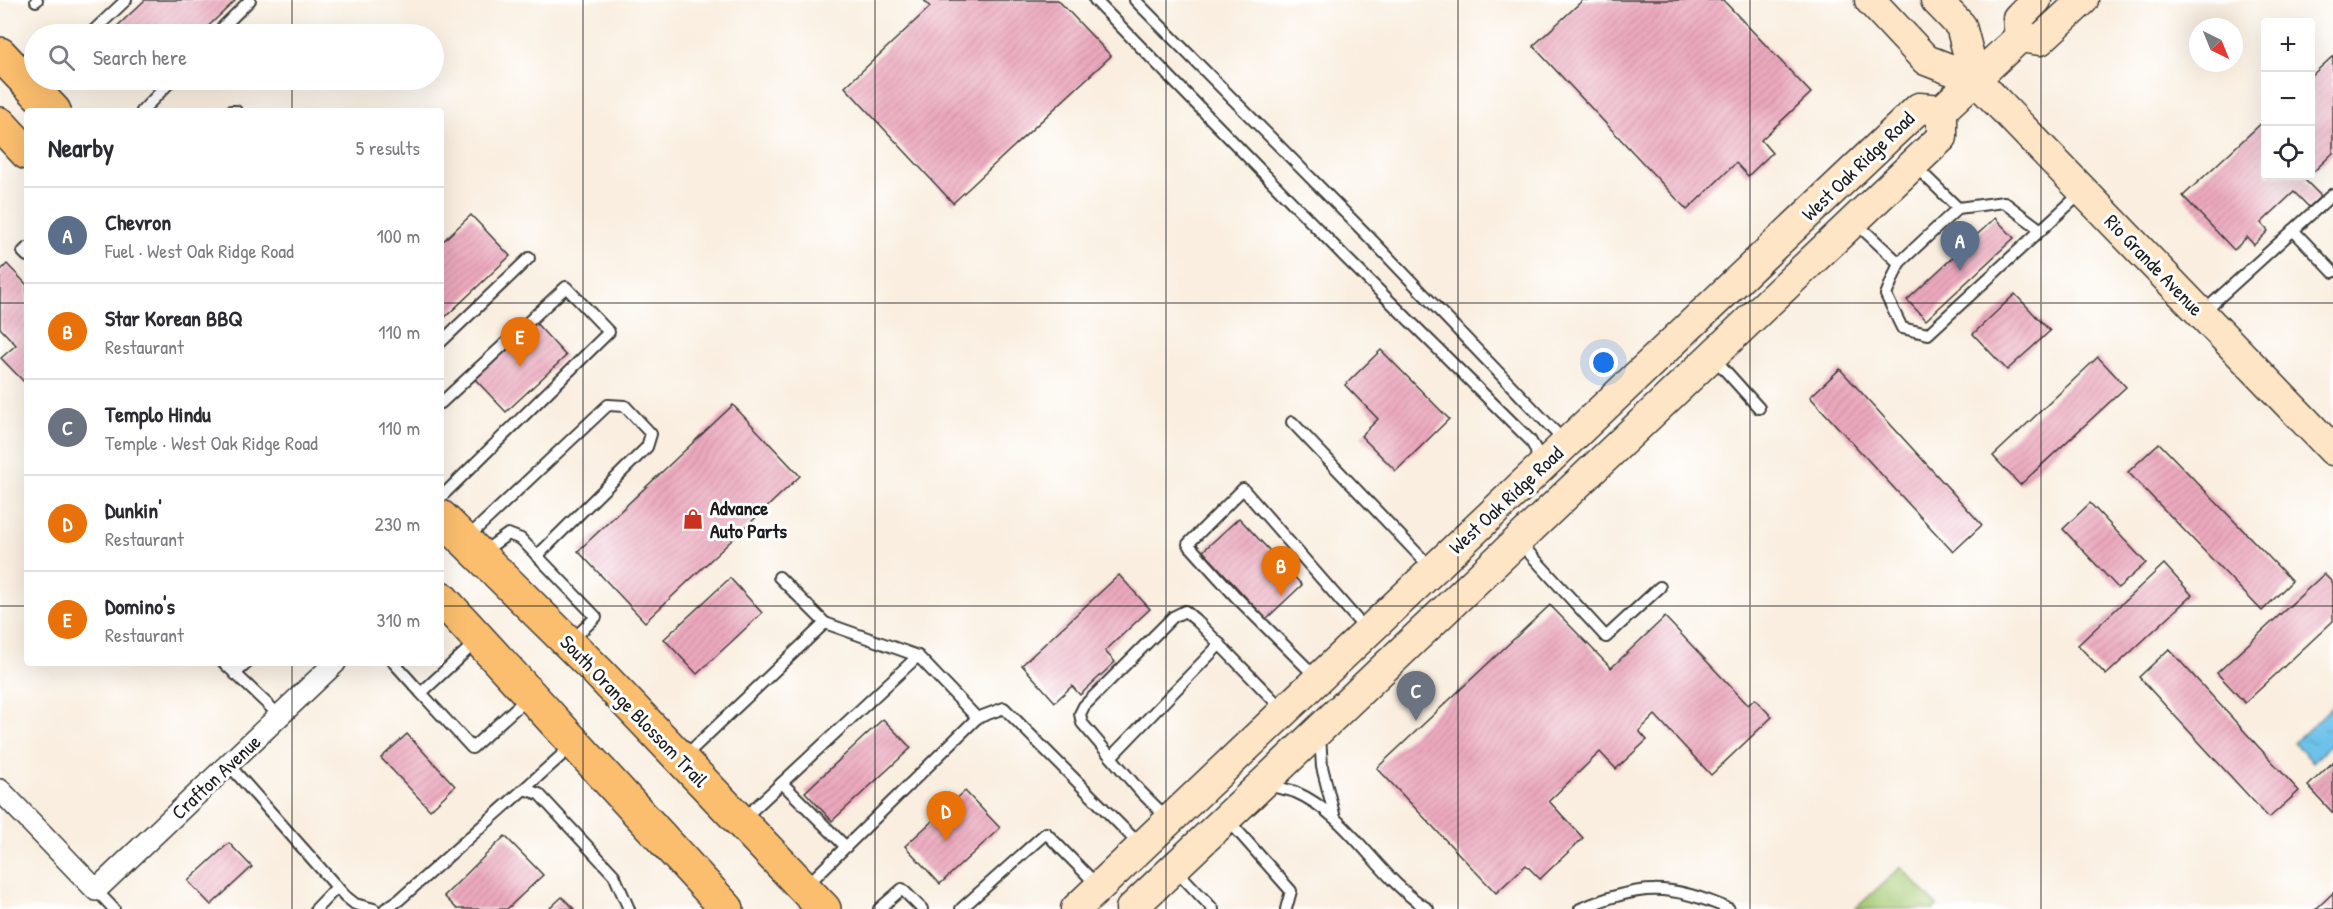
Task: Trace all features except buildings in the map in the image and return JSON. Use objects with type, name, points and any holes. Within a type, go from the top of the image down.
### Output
[{"type":"main road","points":[[0,54],[24,75]]},
{"type":"main road","points":[[0,124],[24,150]]},
{"type":"main road","name":"South Orange Blossom Trail","points":[[444,520],[568,644],[814,899]]},
{"type":"main road","points":[[444,601],[727,909]]},
{"type":"street","name":"Rio Grande Avenue","points":[[1870,0],[1926,60],[1975,80],[2333,450]]},
{"type":"street","name":"Rio Grande Avenue","points":[[1936,0],[1961,26],[1975,80]]},
{"type":"street","points":[[2036,0],[2018,18],[2020,37],[2040,40],[2083,0]]},
{"type":"street","name":"West Oak Ridge Road","points":[[1131,909],[1941,137],[1942,110],[2020,37]]},
{"type":"street","name":"West Oak Ridge Road","points":[[1076,909],[1919,108],[1942,110]]},
{"type":"street","points":[[1712,356],[1705,348],[1711,333],[1786,259],[1798,223]]},
{"type":"street","points":[[1423,631],[1438,597],[1571,466],[1573,455],[1566,443]]},
{"type":"street","name":"Crafton Avenue","points":[[96,890],[332,666]]},
{"type":"street","points":[[0,790],[96,890]]},
{"type":"lane","points":[[101,24],[126,0]]},
{"type":"lane","points":[[226,24],[250,0]]},
{"type":"lane","points":[[1095,0],[1345,257],[1530,440],[1536,450],[1537,471]]},
{"type":"lane","points":[[1135,0],[1368,236],[1566,443]]},
{"type":"lane","points":[[144,108],[162,90]]},
{"type":"lane","points":[[1913,164],[1958,208]]},
{"type":"lane","points":[[2042,230],[2004,202],[1958,208],[1899,263],[1886,295],[1902,328],[1928,334],[2042,230],[2083,191]]},
{"type":"lane","points":[[2202,313],[2333,194]]},
{"type":"lane","points":[[1853,221],[1899,263]]},
{"type":"lane","points":[[2293,230],[2333,272]]},
{"type":"lane","points":[[444,339],[529,258]]},
{"type":"lane","points":[[444,400],[566,287],[609,332],[444,494]]},
{"type":"lane","points":[[1712,356],[1759,408]]},
{"type":"lane","points":[[472,548],[608,405],[626,406],[651,434],[648,447],[537,556]]},
{"type":"lane","points":[[1292,422],[1432,569]]},
{"type":"lane","points":[[1317,679],[1235,596],[1188,544],[1243,489],[1368,631]]},
{"type":"lane","points":[[472,548],[508,534],[521,539],[596,618],[568,644]]},
{"type":"lane","points":[[1518,541],[1606,637],[1660,587]]},
{"type":"lane","points":[[779,577],[825,623],[918,656],[977,718]]},
{"type":"lane","points":[[1170,821],[1082,723],[1080,714],[1084,706],[1173,617],[1185,611],[1283,710]]},
{"type":"lane","points":[[681,760],[825,623]]},
{"type":"lane","points":[[421,693],[480,639]]},
{"type":"lane","points":[[1111,757],[1220,644]]},
{"type":"lane","points":[[740,822],[918,656]]},
{"type":"lane","points":[[228,666],[280,716]]},
{"type":"lane","points":[[235,674],[244,666]]},
{"type":"lane","points":[[397,666],[472,748],[530,695]]},
{"type":"lane","points":[[814,899],[846,847],[977,718],[1004,708],[1142,847]]},
{"type":"lane","points":[[1320,729],[1322,767],[1335,818]]},
{"type":"lane","points":[[392,907],[574,744]]},
{"type":"lane","points":[[229,765],[355,904],[374,909]]},
{"type":"lane","points":[[782,783],[846,847]]},
{"type":"lane","points":[[1262,784],[1296,793],[1335,818],[1411,899],[1428,909]]},
{"type":"lane","points":[[524,789],[539,794],[614,875],[629,909]]},
{"type":"lane","points":[[1227,818],[1291,891],[1286,909]]},
{"type":"lane","points":[[961,909],[1046,833],[1099,887]]},
{"type":"lane","points":[[1174,868],[1213,909]]},
{"type":"lane","points":[[315,909],[338,887]]},
{"type":"lane","points":[[1580,909],[1618,894],[1654,888],[1689,895],[1729,909]]},
{"type":"lane","points":[[879,909],[902,889],[922,909]]},
{"type":"lane","points":[[96,890],[114,909]]},
{"type":"green space","points":[[1901,867],[1937,906],[1934,909],[1855,909]]},
{"type":"water","points":[[2333,706],[2333,743],[2313,762],[2294,743]]},
{"type":"place","name":"Chevron","points":[[1960,271]]},
{"type":"place","name":"Domino's","points":[[520,367]]},
{"type":"place","name":"Advance Auto Parts","points":[[693,519]]},
{"type":"place","name":"Star Korean BBQ","points":[[1281,596]]},
{"type":"place","name":"Templo Hindu","points":[[1416,721]]},
{"type":"place","name":"Dunkin'","points":[[946,841]]}]
